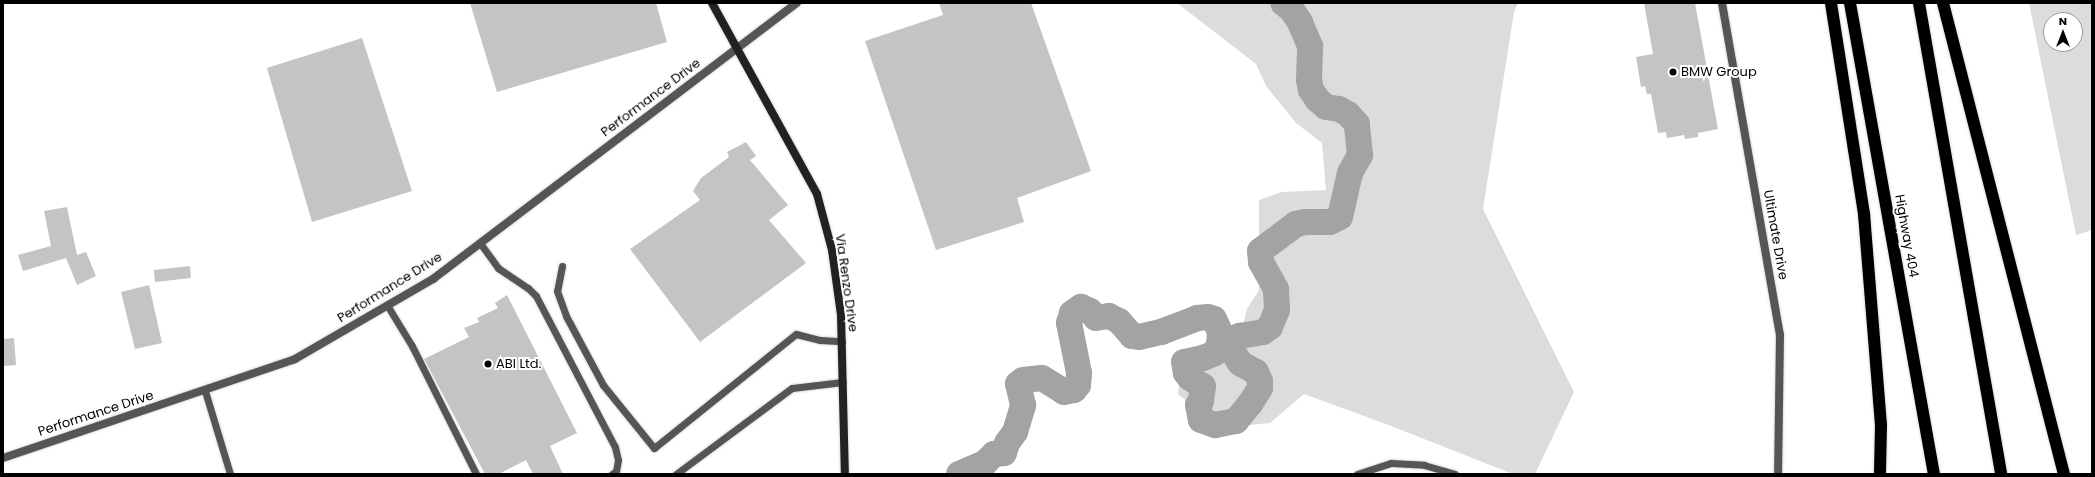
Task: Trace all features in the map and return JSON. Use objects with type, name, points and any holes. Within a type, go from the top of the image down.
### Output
[{"type":"highway","points":[[1831,3],[1864,214],[1881,425],[1880,474]]},
{"type":"highway","name":"Highway 404","points":[[1850,3],[1934,474]]},
{"type":"highway","points":[[1919,3],[2001,474]]},
{"type":"highway","points":[[1943,3],[2064,474]]},
{"type":"street","name":"Via Renzo Drive","points":[[712,3],[818,194],[832,250],[841,315],[845,474]]},
{"type":"street","name":"Performance Drive","points":[[3,458],[205,391],[295,359],[433,279],[797,3]]},
{"type":"street","name":"Ultimate Drive","points":[[1722,3],[1780,335],[1778,474]]},
{"type":"lane","points":[[480,243],[498,268],[528,288],[536,296],[615,447],[618,460],[616,471],[612,474]]},
{"type":"lane","points":[[562,266],[557,291],[566,316],[603,384],[654,448],[796,334],[820,340],[842,341]]},
{"type":"lane","points":[[387,305],[412,346],[476,474]]},
{"type":"lane","points":[[676,474],[792,388],[843,382]]},
{"type":"lane","points":[[205,391],[230,474]]},
{"type":"lane","points":[[1357,474],[1391,463],[1409,463],[1436,471],[1455,474]]},
{"type":"shaded area","points":[[1177,3],[1518,3],[1514,12],[1483,209],[1574,392],[1535,474],[1513,474],[1386,424],[1304,394],[1270,423],[1220,428],[1178,394],[1181,363],[1194,354],[1223,352],[1239,340],[1247,309],[1259,290],[1259,200],[1281,192],[1326,190],[1322,143],[1296,123],[1266,86],[1256,64]]},
{"type":"shaded area","points":[[2029,3],[2092,3],[2092,230],[2076,235]]},
{"type":"building","points":[[470,3],[656,3],[667,42],[497,92]]},
{"type":"building","points":[[939,3],[1031,3],[1091,171],[1017,198],[1024,222],[936,250],[865,41],[943,15]]},
{"type":"building","name":"BMW Group","points":[[1644,3],[1695,3],[1718,129],[1698,133],[1698,137],[1685,139],[1684,135],[1667,138],[1666,132],[1658,133],[1651,94],[1647,94],[1645,86],[1641,87],[1636,57],[1653,54]]},
{"type":"building","points":[[362,38],[412,191],[312,222],[267,68]]},
{"type":"building","points":[[746,142],[756,156],[750,160],[788,205],[769,220],[806,263],[700,342],[630,249],[700,200],[693,191],[701,178],[729,157],[727,152]]},
{"type":"building","points":[[67,207],[77,255],[86,252],[96,276],[77,285],[66,258],[23,271],[18,255],[51,246],[44,211]]},
{"type":"building","points":[[190,266],[191,278],[155,282],[154,270]]},
{"type":"building","points":[[149,285],[162,343],[135,349],[121,292]]},
{"type":"building","points":[[507,295],[577,433],[550,446],[563,474],[533,474],[526,460],[499,474],[485,474],[424,359],[469,337],[464,328],[479,322],[477,318],[498,308],[495,303]]},
{"type":"building","points":[[14,338],[16,365],[3,366],[3,339]]},
{"type":"waterway","points":[[959,474],[985,463],[994,454],[1004,453],[1007,443],[1015,432],[1023,405],[1018,384],[1023,380],[1042,378],[1064,392],[1074,390],[1078,385],[1079,373],[1069,323],[1072,313],[1081,307],[1090,311],[1096,318],[1109,316],[1119,321],[1132,336],[1139,337],[1161,332],[1197,318],[1208,317],[1214,319],[1220,332],[1219,345],[1215,353],[1203,358],[1184,362],[1186,373],[1190,378],[1203,386],[1201,401],[1198,405],[1201,420],[1215,425],[1236,421],[1250,404],[1260,388],[1260,381],[1256,372],[1240,363],[1232,350],[1232,341],[1239,336],[1263,332],[1270,327],[1277,310],[1276,289],[1261,262],[1260,251],[1296,224],[1305,222],[1330,222],[1340,217],[1350,173],[1360,155],[1357,124],[1348,114],[1339,109],[1326,107],[1318,100],[1311,90],[1309,80],[1310,46],[1300,22],[1292,10],[1283,3]]},
{"type":"place","name":"BMW Group","points":[[1673,72]]},
{"type":"place","name":"ABI Ltd.","points":[[488,364]]}]
